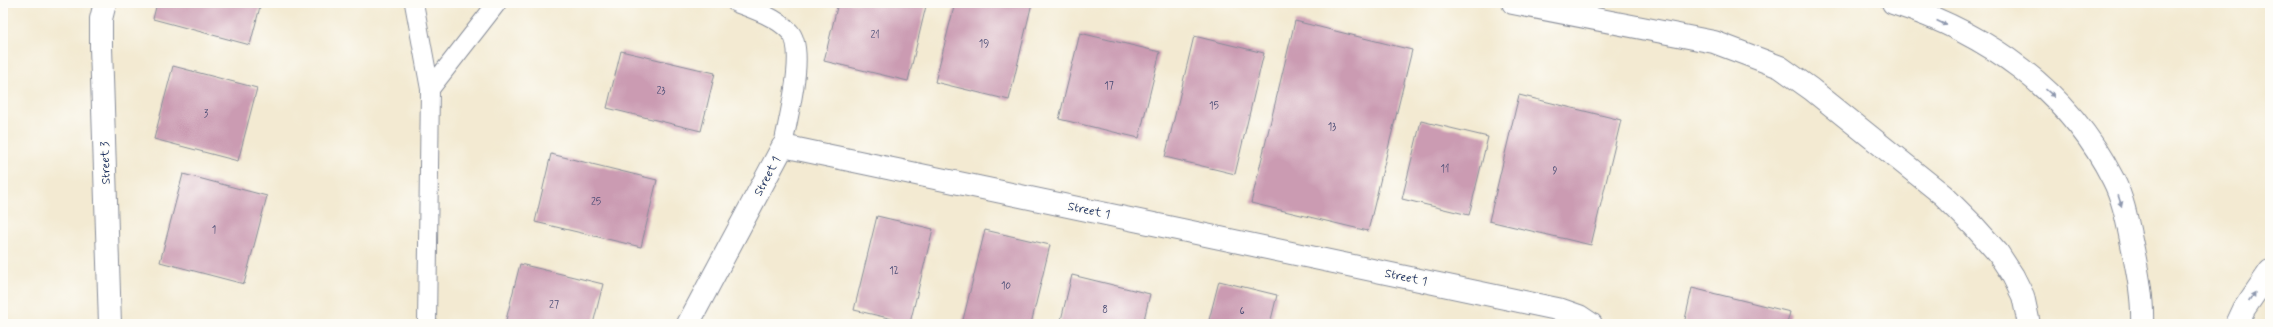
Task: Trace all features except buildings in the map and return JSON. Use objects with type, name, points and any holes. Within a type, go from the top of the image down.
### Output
[{"type":"street","name":"Street 3","points":[[105,3],[101,19],[101,47],[110,324]]},
{"type":"street","points":[[1513,3],[1714,42],[1780,67],[1811,89],[1943,195],[1973,225],[2013,276],[2022,296],[2029,324]]},
{"type":"street","points":[[1893,3],[1915,10],[1973,37],[2020,66],[2060,102],[2088,138],[2114,180],[2128,224],[2137,272],[2142,324]]},
{"type":"street","name":"Street 1","points":[[688,324],[783,146],[1562,310],[1579,316],[1591,324]]},
{"type":"street","points":[[2237,324],[2244,309],[2270,271]]},
{"type":"lane","points":[[414,3],[430,89],[427,324]]},
{"type":"lane","points":[[430,89],[497,3]]},
{"type":"lane","points":[[736,3],[761,12],[791,32],[797,50],[796,81],[783,146]]}]
